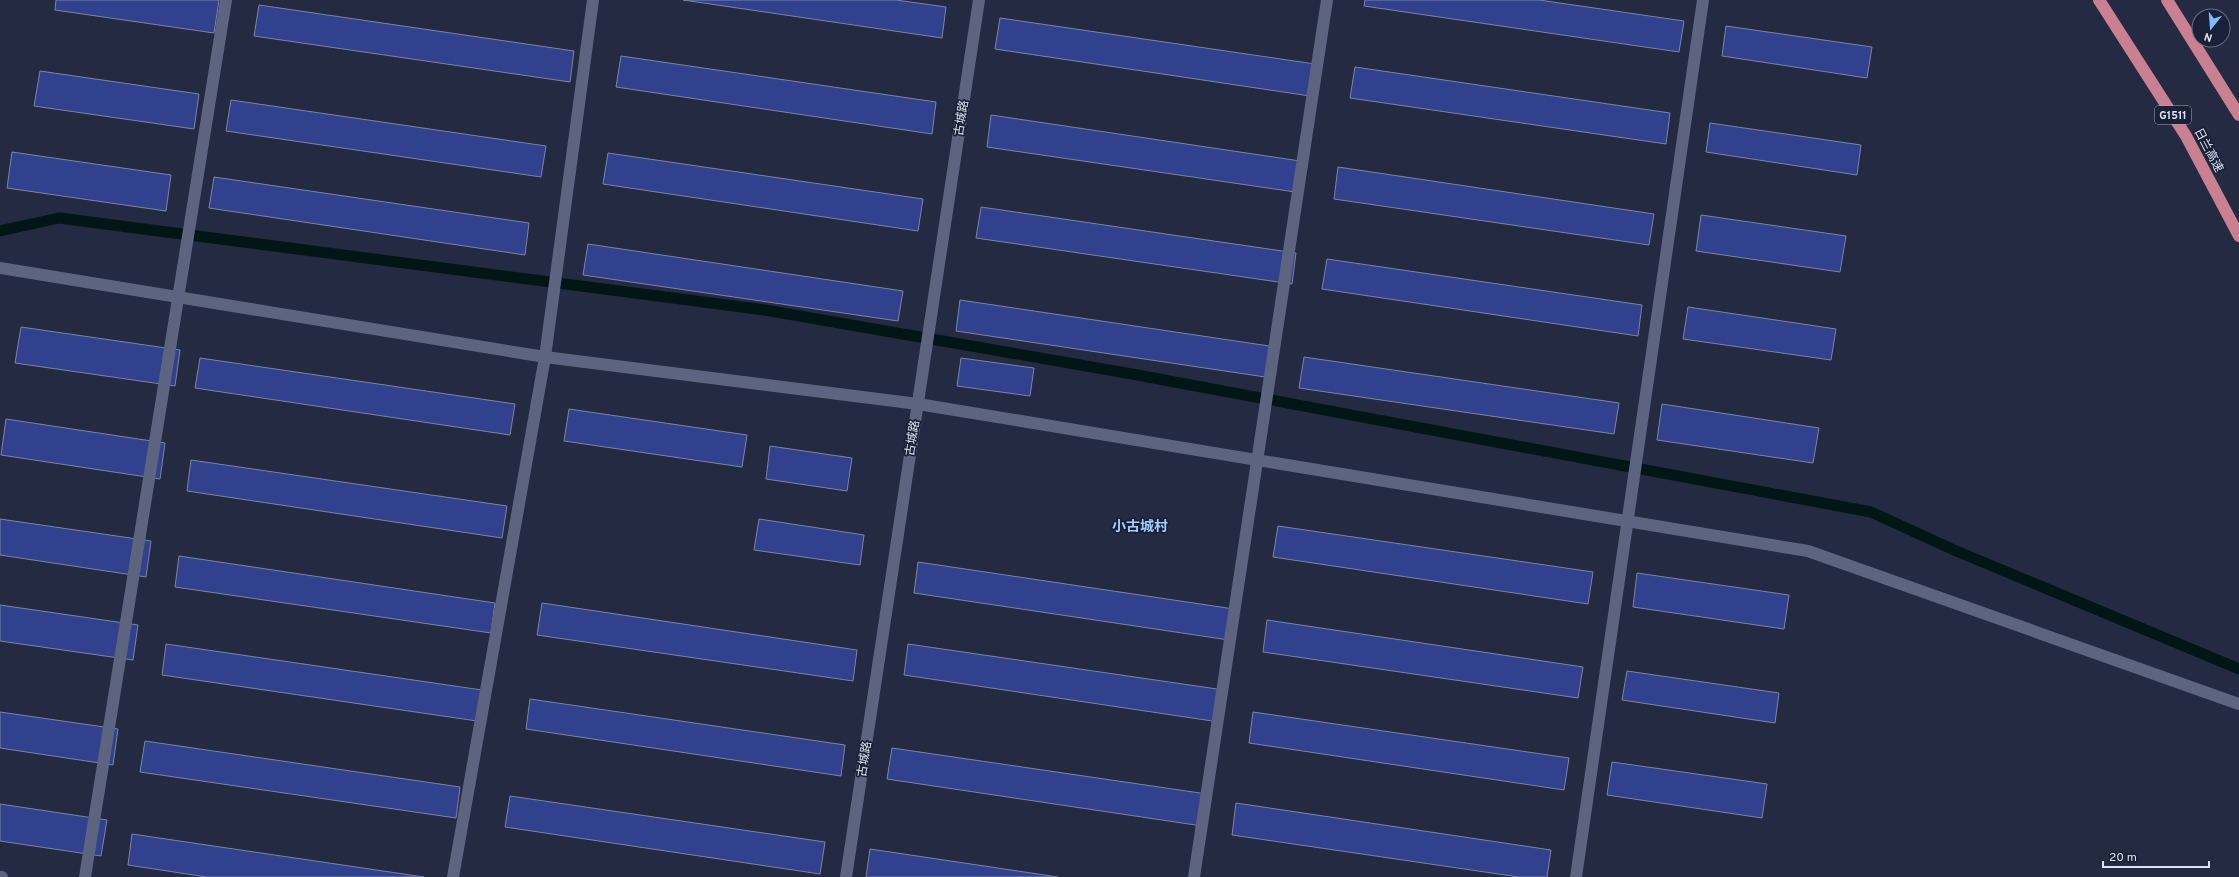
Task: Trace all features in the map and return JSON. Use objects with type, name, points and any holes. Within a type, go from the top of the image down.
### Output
[{"type":"highway","name":"日兰高速","points":[[2099,0],[2186,136],[2239,236]]},
{"type":"highway","points":[[2167,0],[2239,115]]},
{"type":"street","points":[[85,877],[226,0]]},
{"type":"street","points":[[453,877],[545,357],[593,0]]},
{"type":"street","name":"古城路","points":[[846,877],[979,0]]},
{"type":"street","points":[[1194,877],[1327,0]]},
{"type":"street","points":[[1576,877],[1703,0]]},
{"type":"street","points":[[0,268],[545,357],[918,404],[1808,551],[2239,704]]},
{"type":"building","points":[[56,0],[219,0],[214,33],[55,10]]},
{"type":"building","points":[[683,0],[896,0],[946,7],[942,38]]},
{"type":"building","points":[[1365,0],[1539,0],[1684,21],[1679,52],[1364,6]]},
{"type":"building","points":[[259,5],[574,51],[570,82],[254,36]]},
{"type":"building","points":[[1000,18],[1315,64],[1310,96],[995,49]]},
{"type":"building","points":[[1726,26],[1872,47],[1867,78],[1722,56]]},
{"type":"building","points":[[621,56],[936,102],[932,134],[616,87]]},
{"type":"building","points":[[1355,67],[1670,113],[1666,144],[1350,98]]},
{"type":"building","points":[[40,71],[199,94],[194,129],[34,106]]},
{"type":"building","points":[[231,100],[546,146],[541,177],[226,131]]},
{"type":"building","points":[[991,115],[1307,162],[1302,193],[987,147]]},
{"type":"building","points":[[1710,123],[1861,145],[1857,175],[1706,152]]},
{"type":"building","points":[[12,152],[171,175],[166,211],[7,188]]},
{"type":"building","points":[[608,153],[923,199],[918,231],[603,184]]},
{"type":"building","points":[[1338,167],[1654,214],[1649,245],[1334,199]]},
{"type":"building","points":[[214,177],[529,223],[525,255],[209,208]]},
{"type":"building","points":[[981,207],[1296,253],[1292,284],[976,238]]},
{"type":"building","points":[[1701,215],[1846,236],[1840,272],[1696,251]]},
{"type":"building","points":[[588,244],[903,291],[898,321],[583,275]]},
{"type":"building","points":[[1327,259],[1642,305],[1638,336],[1322,289]]},
{"type":"building","points":[[960,300],[1276,347],[1272,378],[956,331]]},
{"type":"building","points":[[1688,307],[1836,329],[1831,360],[1683,339]]},
{"type":"building","points":[[21,327],[180,350],[175,386],[15,363]]},
{"type":"building","points":[[1304,357],[1619,403],[1614,434],[1299,388]]},
{"type":"building","points":[[200,358],[515,404],[510,435],[195,388]]},
{"type":"building","points":[[961,358],[1034,368],[1030,396],[957,386]]},
{"type":"building","points":[[1662,404],[1819,428],[1813,463],[1657,440]]},
{"type":"building","points":[[569,409],[747,435],[742,467],[564,441]]},
{"type":"building","points":[[6,419],[165,443],[160,479],[1,455]]},
{"type":"building","points":[[770,446],[852,458],[847,491],[766,479]]},
{"type":"building","points":[[191,460],[507,506],[502,538],[187,491]]},
{"type":"building","points":[[0,519],[151,541],[146,577],[0,555]]},
{"type":"building","points":[[759,519],[864,535],[860,565],[754,550]]},
{"type":"building","points":[[1278,526],[1593,572],[1588,604],[1273,557]]},
{"type":"building","points":[[179,556],[495,603],[491,633],[175,587]]},
{"type":"building","points":[[918,562],[1234,609],[1229,640],[914,593]]},
{"type":"building","points":[[1637,573],[1789,595],[1784,629],[1633,607]]},
{"type":"building","points":[[542,603],[857,650],[853,681],[537,635]]},
{"type":"building","points":[[0,605],[138,625],[133,660],[0,641]]},
{"type":"building","points":[[1267,620],[1583,667],[1578,698],[1263,652]]},
{"type":"building","points":[[166,644],[482,690],[477,721],[162,675]]},
{"type":"building","points":[[908,644],[1224,690],[1219,722],[904,675]]},
{"type":"building","points":[[1627,671],[1779,693],[1775,723],[1622,700]]},
{"type":"building","points":[[530,699],[845,745],[841,776],[526,729]]},
{"type":"building","points":[[0,712],[118,729],[113,765],[0,748]]},
{"type":"building","points":[[1253,712],[1569,758],[1564,790],[1249,743]]},
{"type":"building","points":[[145,741],[460,787],[456,818],[140,772]]},
{"type":"building","points":[[892,748],[1207,794],[1202,826],[887,779]]},
{"type":"building","points":[[1612,762],[1767,784],[1762,818],[1607,795]]},
{"type":"building","points":[[510,796],[825,842],[820,874],[505,827]]},
{"type":"building","points":[[1236,803],[1551,850],[1547,877],[1519,877],[1232,835]]},
{"type":"building","points":[[0,804],[107,820],[101,856],[0,841]]},
{"type":"building","points":[[132,834],[424,877],[207,877],[128,865]]},
{"type":"building","points":[[870,849],[1058,877],[866,877]]},
{"type":"waterway","points":[[0,231],[59,218],[765,310],[1132,374],[1871,512],[1954,550],[2239,669]]},
{"type":"district","name":"小古城村","points":[[1140,526]]}]
